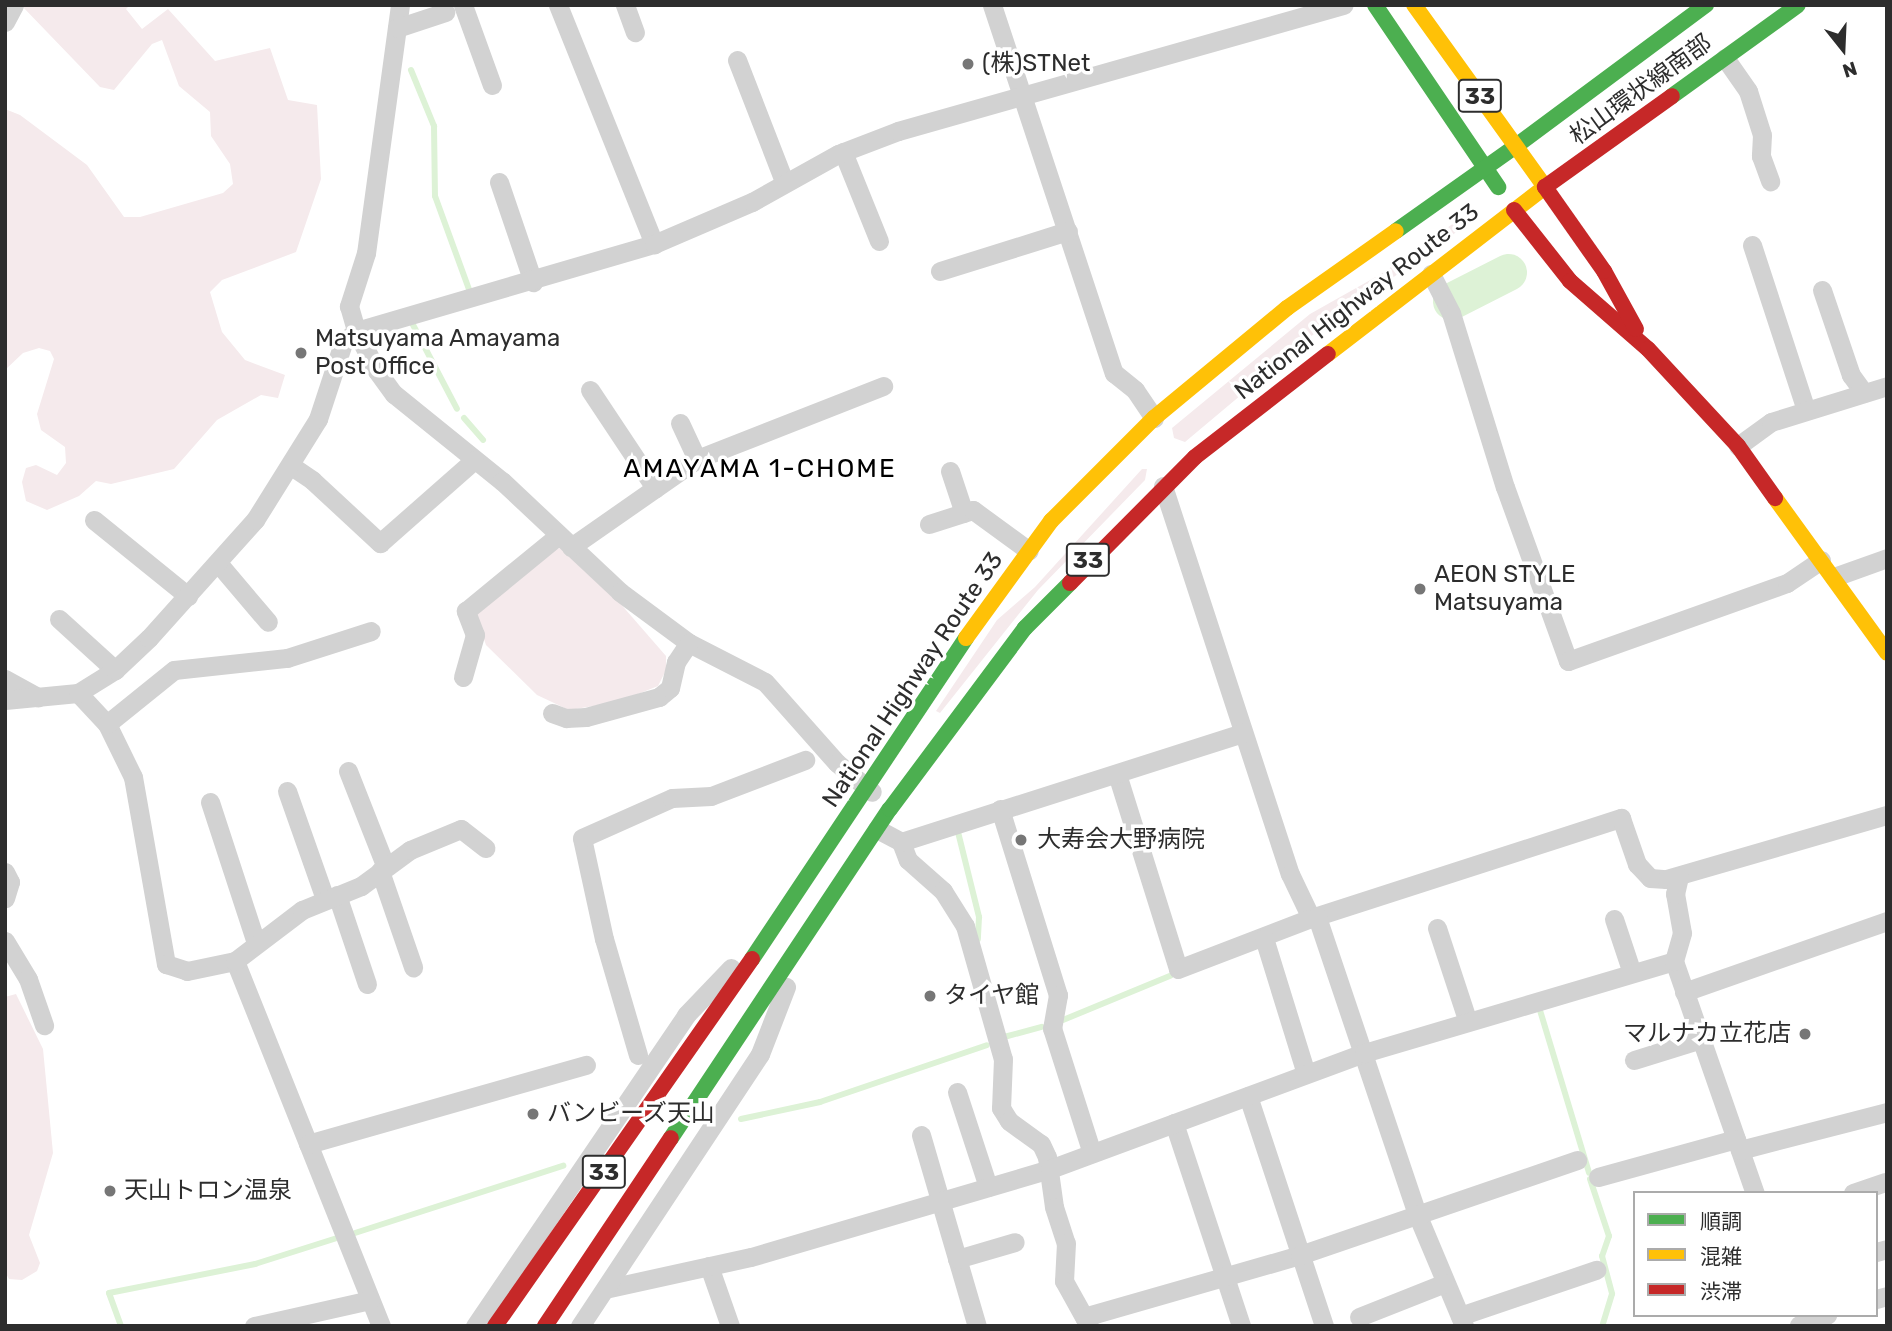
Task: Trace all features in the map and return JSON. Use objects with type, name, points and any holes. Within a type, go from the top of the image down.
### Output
[{"type":"main road","name":"33","points":[[1375,5],[1514,210]]},
{"type":"main road","name":"33","points":[[1414,5],[1545,187]]},
{"type":"main road","name":"松山環状線南部","points":[[1516,146],[1706,5]]},
{"type":"main road","name":"松山環状線南部","points":[[1545,187],[1798,5]]},
{"type":"main road","name":"33","points":[[1485,169],[1516,146]]},
{"type":"main road","name":"National Highway Route 33","points":[[495,1326],[713,1018],[867,787],[1051,521],[1154,418],[1287,308],[1485,169]]},
{"type":"main road","name":"National Highway Route 33","points":[[545,1326],[741,1038],[808,930],[890,809],[1025,628],[1163,486],[1545,187]]},
{"type":"main road","points":[[1545,187],[1604,271],[1648,349]]},
{"type":"main road","points":[[1514,210],[1570,281],[1648,349],[1738,446],[1887,653]]},
{"type":"street","points":[[5,22],[14,5]]},
{"type":"street","points":[[400,5],[366,253],[349,306],[356,331],[394,394],[474,460],[620,592],[689,643],[765,682],[837,763],[890,809]]},
{"type":"street","points":[[558,5],[654,244]]},
{"type":"street","points":[[625,5],[635,32]]},
{"type":"street","points":[[992,5],[1025,97],[1114,373],[1135,390],[1154,418]]},
{"type":"street","points":[[5,700],[78,693],[115,670],[188,596],[255,520],[290,465],[318,419],[343,343],[356,331],[533,282],[654,244],[751,202],[784,181],[843,152],[898,131],[1344,5]]},
{"type":"street","points":[[397,28],[454,9],[492,85]]},
{"type":"street","points":[[1725,58],[1748,91],[1762,135],[1761,156],[1770,181]]},
{"type":"street","points":[[737,61],[784,181]]},
{"type":"street","points":[[843,152],[878,241]]},
{"type":"street","points":[[499,181],[533,282]]},
{"type":"street","points":[[940,271],[1068,231]]},
{"type":"street","points":[[1752,245],[1806,410]]},
{"type":"street","points":[[1431,274],[1455,325],[1505,487],[1568,661],[1787,583],[1821,560]]},
{"type":"street","points":[[1822,290],[1851,375],[1864,393]]},
{"type":"street","points":[[463,677],[475,635],[466,611],[565,540],[655,488],[697,459],[883,386]]},
{"type":"street","points":[[1738,446],[1771,422],[1887,386]]},
{"type":"street","points":[[590,390],[655,488]]},
{"type":"street","points":[[680,423],[697,459]]},
{"type":"street","points":[[290,465],[312,480],[380,543],[474,460]]},
{"type":"street","points":[[950,471],[964,513]]},
{"type":"street","points":[[1163,486],[1290,874],[1314,917],[1364,1053],[1417,1214],[1462,1321],[1596,1270]]},
{"type":"street","points":[[929,524],[973,510],[1029,551]]},
{"type":"street","points":[[94,520],[188,596]]},
{"type":"street","points":[[1834,577],[1887,558]]},
{"type":"street","points":[[218,563],[268,622]]},
{"type":"street","points":[[59,619],[115,670]]},
{"type":"street","points":[[107,724],[174,670],[287,658],[371,631]]},
{"type":"street","points":[[552,713],[566,718],[586,718],[659,698],[670,688],[676,663],[689,643]]},
{"type":"street","points":[[5,679],[38,697]]},
{"type":"street","points":[[78,693],[107,724],[139,796],[155,921],[166,964],[187,971],[235,961],[256,943],[331,897],[361,886],[382,868],[461,830],[485,848]]},
{"type":"street","points":[[901,842],[1243,733]]},
{"type":"street","points":[[638,1055],[604,939],[582,838],[673,798],[711,796],[805,760]]},
{"type":"street","points":[[348,771],[413,967]]},
{"type":"street","points":[[1117,774],[1178,969],[1314,917],[1622,818],[1644,874],[1658,879],[1679,876],[1887,815]]},
{"type":"street","points":[[287,791],[368,984]]},
{"type":"street","points":[[210,802],[256,943]]},
{"type":"street","points":[[1000,809],[1058,995],[1052,1028],[1092,1153]]},
{"type":"street","points":[[877,829],[901,842],[908,860],[943,891],[965,926],[1003,1059],[1001,1108],[1009,1121],[1041,1144],[1050,1169],[1054,1207],[1066,1243],[1064,1281],[1086,1322],[1300,1255],[1577,1160]]},
{"type":"street","points":[[5,872],[10,882],[5,898]]},
{"type":"street","points":[[1679,876],[1675,894],[1682,933],[1674,961],[1754,1191]]},
{"type":"street","points":[[475,1326],[686,1015],[782,914]]},
{"type":"street","points":[[1614,919],[1632,973]]},
{"type":"street","points":[[1684,992],[1887,921]]},
{"type":"street","points":[[1437,928],[1467,1019]]},
{"type":"street","points":[[580,1326],[760,1054],[808,930]]},
{"type":"street","points":[[1264,938],[1306,1074]]},
{"type":"street","points":[[5,941],[28,979],[44,1025]]},
{"type":"street","points":[[235,961],[381,1326]]},
{"type":"street","points":[[605,1289],[709,1266],[1050,1169],[1364,1053],[1467,1019],[1674,961]]},
{"type":"street","points":[[1634,1060],[1701,1039]]},
{"type":"street","points":[[308,1144],[586,1065]]},
{"type":"street","points":[[957,1092],[988,1187]]},
{"type":"street","points":[[1248,1096],[1324,1326]]},
{"type":"street","points":[[1598,1177],[1887,1112]]},
{"type":"street","points":[[1174,1123],[1241,1326]]},
{"type":"street","points":[[921,1135],[977,1326]]},
{"type":"street","points":[[1859,1191],[1885,1182]]},
{"type":"street","points":[[957,1259],[1015,1241]]},
{"type":"street","points":[[709,1266],[730,1326]]},
{"type":"street","points":[[1359,1317],[1445,1283]]},
{"type":"street","points":[[254,1326],[370,1300]]},
{"type":"street","points":[[1798,1322],[1819,1317]]},
{"type":"shaded area","points":[[21,5],[130,5],[126,9],[142,29],[168,9],[215,61],[270,48],[288,100],[317,105],[321,179],[296,252],[222,280],[210,292],[222,332],[245,360],[285,375],[278,398],[261,395],[217,420],[174,469],[111,484],[96,481],[79,496],[47,510],[26,501],[22,482],[26,468],[36,465],[57,475],[66,463],[65,447],[41,430],[37,414],[54,359],[50,351],[39,348],[23,353],[5,370],[5,109],[20,115],[87,165],[124,217],[140,217],[223,193],[233,184],[230,164],[211,136],[210,112],[179,86],[162,40],[152,44],[114,90],[100,87]]},
{"type":"shaded area","points":[[1464,216],[1469,223],[1310,337],[1185,442],[1174,438],[1172,428],[1310,314],[1381,274]]},
{"type":"shaded area","points":[[1142,469],[1147,469],[1145,480],[1038,590],[940,713],[936,711],[997,620],[1035,587]]},
{"type":"shaded area","points":[[562,548],[619,602],[666,656],[666,670],[658,686],[618,702],[569,710],[537,695],[486,645],[475,614],[549,549]]},
{"type":"shaded area","points":[[16,994],[43,1049],[53,1153],[29,1235],[40,1263],[37,1271],[22,1280],[9,1279],[5,1272],[5,997]]},
{"type":"waterway","points":[[411,70],[434,126],[435,196],[470,292],[466,293]]},
{"type":"waterway","points":[[1451,301],[1508,272]]},
{"type":"waterway","points":[[411,321],[457,409]]},
{"type":"waterway","points":[[464,418],[483,440]]},
{"type":"waterway","points":[[957,828],[979,917],[978,939]]},
{"type":"waterway","points":[[1063,1020],[1170,976]]},
{"type":"waterway","points":[[1539,1007],[1589,1173]]},
{"type":"waterway","points":[[1004,1037],[1042,1027]]},
{"type":"waterway","points":[[741,1119],[820,1102],[987,1045]]},
{"type":"waterway","points":[[355,1233],[563,1166]]},
{"type":"waterway","points":[[1590,1179],[1609,1236],[1602,1256],[1612,1294],[1602,1326]]},
{"type":"waterway","points":[[121,1326],[109,1293],[255,1264],[337,1238]]},
{"type":"traffic: fast","points":[[1375,5],[1498,187]]},
{"type":"traffic: fast","points":[[1516,146],[1706,5]]},
{"type":"traffic: fast","points":[[1672,96],[1798,5]]},
{"type":"traffic: fast","points":[[1396,231],[1516,146]]},
{"type":"traffic: fast","points":[[671,1138],[890,809],[1025,628],[1070,583]]},
{"type":"traffic: fast","points":[[752,959],[966,638]]},
{"type":"traffic: slow","points":[[1328,354],[1545,187],[1414,5]]},
{"type":"traffic: slow","points":[[966,638],[1051,521],[1154,418],[1287,308],[1396,231]]},
{"type":"traffic: slow","points":[[1775,498],[1887,653]]},
{"type":"traffic: jam","points":[[1636,329],[1604,271],[1545,187],[1672,96]]},
{"type":"traffic: jam","points":[[1514,210],[1570,281],[1648,349],[1738,446],[1775,498]]},
{"type":"traffic: jam","points":[[1070,583],[1195,457],[1328,354]]},
{"type":"traffic: jam","points":[[495,1326],[752,959]]},
{"type":"traffic: jam","points":[[545,1326],[671,1138]]},
{"type":"place","name":"(株)STNet","points":[[968,64]]},
{"type":"place","name":"Matsuyama Amayama Post Office","points":[[301,353]]},
{"type":"place","name":"AEON STYLE Matsuyama","points":[[1420,589]]},
{"type":"place","name":"大寿会大野病院","points":[[1021,840]]},
{"type":"place","name":"タイヤ館","points":[[930,996]]},
{"type":"place","name":"マルナカ立花店","points":[[1805,1034]]},
{"type":"place","name":"バンビーズ天山","points":[[533,1114]]},
{"type":"place","name":"天山トロン温泉","points":[[110,1191]]},
{"type":"district","name":"AMAYAMA 1-CHOME","points":[[760,469]]}]
